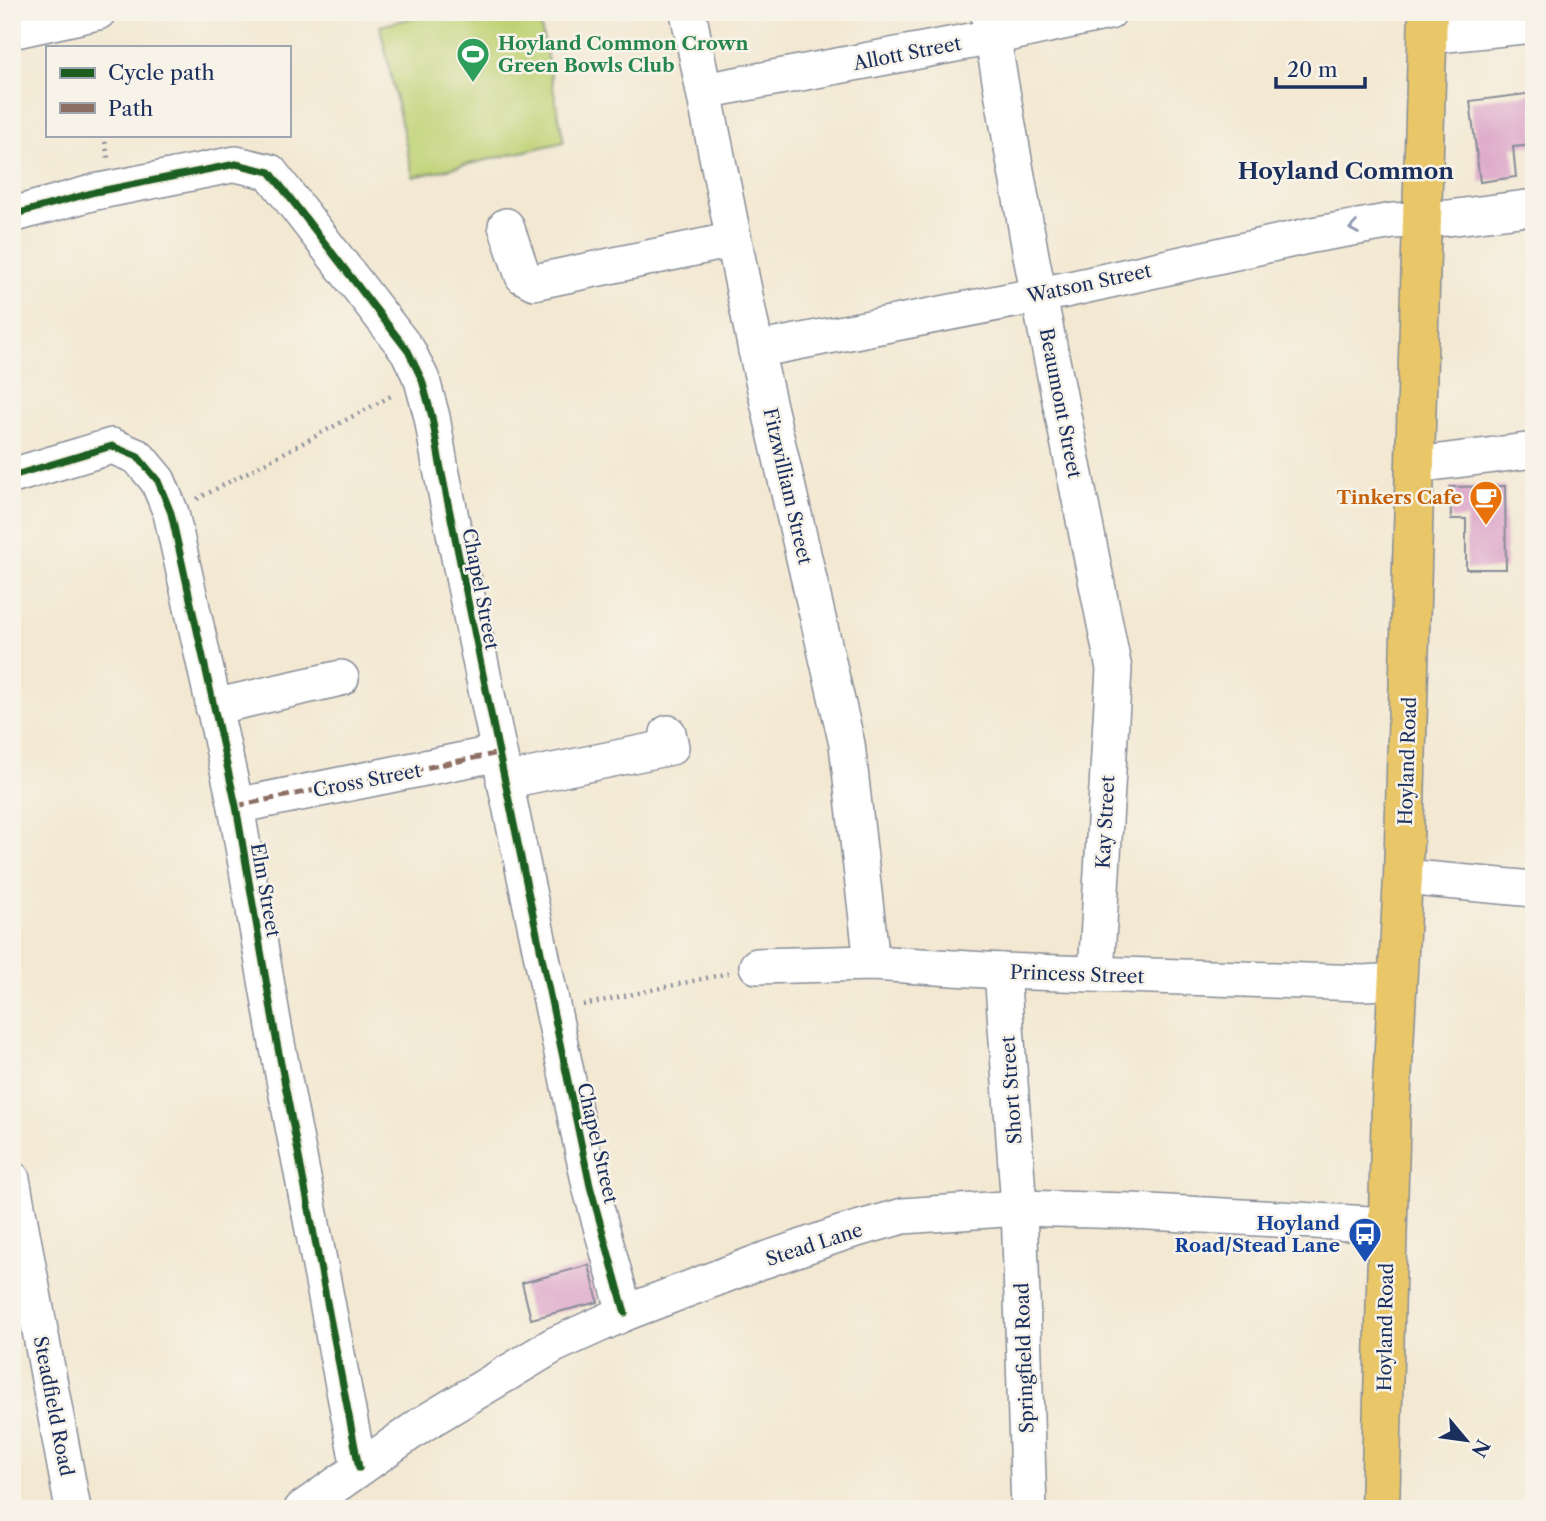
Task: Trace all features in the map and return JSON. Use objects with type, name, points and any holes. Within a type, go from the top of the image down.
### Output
[{"type":"main road","name":"Hoyland Road","points":[[1380,1509],[1391,1104],[1403,877],[1428,24]]},
{"type":"street","points":[[12,31],[98,12]]},
{"type":"street","name":"Fitzwilliam Street","points":[[688,12],[756,349],[847,744],[872,963]]},
{"type":"street","name":"Allott Street","points":[[704,91],[991,24],[1109,12]]},
{"type":"street","name":"Beaumont Street","points":[[991,24],[1038,295],[1114,669]]},
{"type":"street","points":[[1428,24],[1534,25]]},
{"type":"street","name":"Chapel Street","points":[[12,215],[96,192],[236,163],[270,172],[408,351],[422,380],[432,417],[501,767],[590,1185],[625,1313]]},
{"type":"street","name":"Watson Street","points":[[756,349],[1038,295],[1312,235],[1393,221],[1534,208]]},
{"type":"street","points":[[506,226],[523,276],[534,282],[733,240]]},
{"type":"street","name":"Elm Street","points":[[12,476],[112,446],[138,457],[158,481],[171,513],[236,806],[276,1038],[359,1468]]},
{"type":"street","points":[[1416,465],[1534,450]]},
{"type":"street","name":"Kay Street","points":[[1096,974],[1114,669]]},
{"type":"street","points":[[214,707],[341,678]]},
{"type":"street","name":"Cross Street","points":[[236,806],[501,767],[671,747],[668,733]]},
{"type":"street","points":[[1403,877],[1534,889]]},
{"type":"street","name":"Princess Street","points":[[757,967],[872,963],[1002,971],[1364,983],[1398,981]]},
{"type":"street","name":"Short Street","points":[[1002,971],[1018,1208]]},
{"type":"street","name":"Steadfield Road","points":[[12,1180],[73,1509]]},
{"type":"street","name":"Stead Lane","points":[[302,1509],[421,1425],[554,1345],[625,1313],[771,1258],[903,1216],[1018,1208],[1131,1211],[1388,1226]]},
{"type":"street","name":"Springfield Road","points":[[1018,1208],[1029,1509]]},
{"type":"path","points":[[171,513],[422,380]]},
{"type":"path","points":[[579,1006],[757,967]]},
{"type":"green space","name":"Hoyland Common Crown Green Bowls Club","points":[[436,12],[538,12],[564,142],[413,177],[380,26]]},
{"type":"building","points":[[1534,93],[1534,145],[1513,147],[1516,177],[1480,182],[1470,101]]},
{"type":"building","points":[[1505,486],[1506,569],[1466,569],[1466,519],[1451,519],[1450,487]]},
{"type":"building","points":[[589,1265],[598,1302],[531,1319],[522,1283]]},
{"type":"marked path","points":[[236,806],[499,753]]},
{"type":"cycle path","points":[[12,215],[95,192],[236,164],[270,172],[408,351],[422,380],[432,417],[590,1186],[625,1313]]},
{"type":"cycle path","points":[[12,476],[112,446],[138,457],[158,481],[171,513],[236,806],[276,1038],[359,1468]]},
{"type":"place","name":"Hoyland Common Crown Green Bowls Club","points":[[473,84]]},
{"type":"place","name":"Tinkers Cafe","points":[[1486,527]]},
{"type":"place","name":"Hoyland Road/Stead Lane","points":[[1365,1264]]},
{"type":"district","name":"Hoyland Common","points":[[1346,171]]}]
